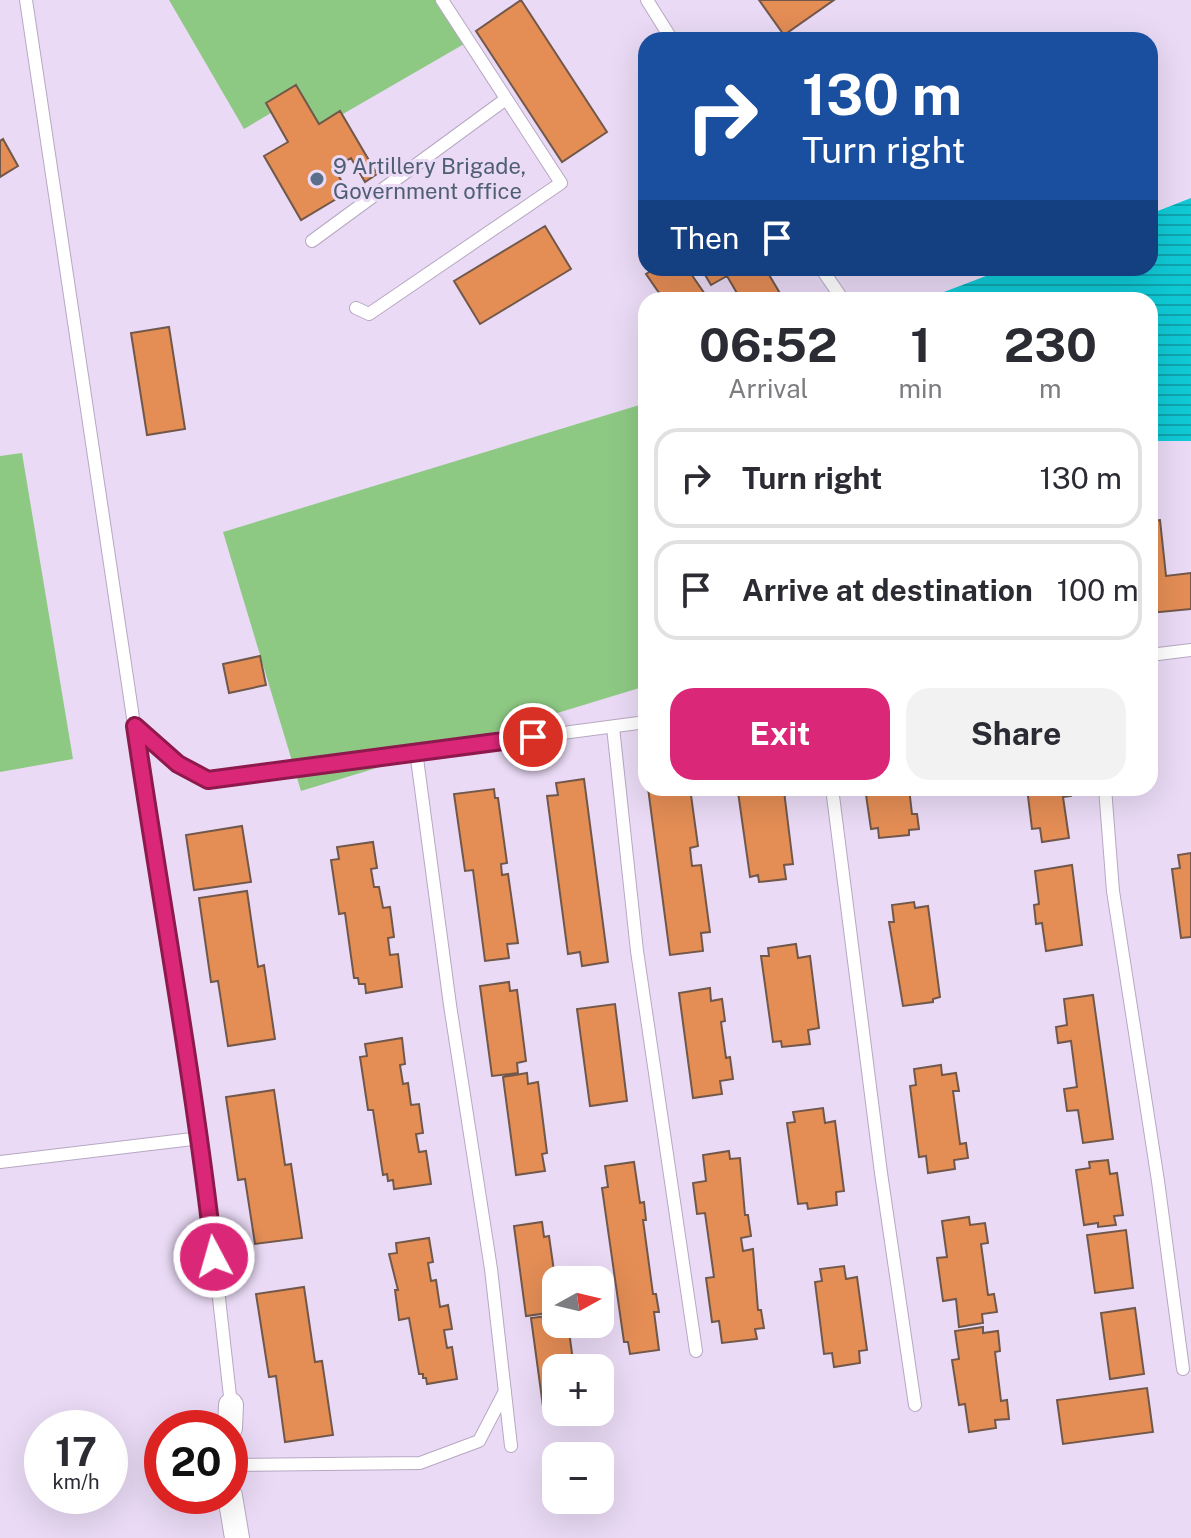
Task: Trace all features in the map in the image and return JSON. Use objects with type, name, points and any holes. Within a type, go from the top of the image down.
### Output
[{"type":"street","points":[[233,1514],[237,1538]]},
{"type":"lane","points":[[26,0],[167,946],[201,1138],[229,1410]]},
{"type":"lane","points":[[356,308],[369,314],[561,183],[442,0]]},
{"type":"lane","points":[[647,0],[667,32]]},
{"type":"lane","points":[[312,241],[506,99]]},
{"type":"lane","points":[[1158,654],[1191,650]]},
{"type":"lane","points":[[135,726],[178,764],[208,780],[638,723]]},
{"type":"lane","points":[[613,727],[637,951],[696,1351]]},
{"type":"lane","points":[[416,751],[450,1005],[491,1269],[511,1446]]},
{"type":"lane","points":[[833,796],[881,1173],[915,1405]]},
{"type":"lane","points":[[1106,796],[1113,891],[1158,1181],[1183,1369]]},
{"type":"lane","points":[[0,1162],[201,1138]]},
{"type":"lane","points":[[248,1465],[420,1463],[479,1441],[505,1391]]},
{"type":"green space","points":[[169,0],[448,0],[471,40],[317,129],[298,97],[244,129]]},
{"type":"green space","points":[[638,405],[638,688],[301,791],[223,532]]},
{"type":"green space","points":[[22,453],[73,759],[0,772],[0,456]]},
{"type":"water","points":[[1191,198],[1191,441],[1158,441],[1158,292],[944,292],[986,276],[1158,276],[1158,211]]},
{"type":"building","points":[[521,0],[607,132],[562,162],[476,31]]},
{"type":"building","points":[[759,0],[834,0],[788,32],[782,32]]},
{"type":"building","points":[[296,85],[319,124],[340,111],[377,174],[365,182],[351,158],[334,168],[348,192],[301,220],[264,156],[288,142],[266,103]]},
{"type":"building","points":[[3,139],[18,166],[0,177],[0,141]]},
{"type":"building","points":[[545,226],[571,269],[480,324],[454,281]]},
{"type":"building","points":[[647,276],[692,276],[704,292],[658,292]]},
{"type":"building","points":[[706,276],[727,276],[711,285]]},
{"type":"building","points":[[727,276],[770,276],[779,292],[736,292]]},
{"type":"building","points":[[169,327],[185,429],[147,435],[131,333]]},
{"type":"building","points":[[1158,520],[1166,576],[1191,573],[1191,609],[1158,612]]},
{"type":"building","points":[[260,656],[266,685],[229,693],[223,664]]},
{"type":"building","points":[[584,779],[608,962],[582,966],[580,952],[568,954],[547,796],[558,795],[556,783]]},
{"type":"building","points":[[494,789],[507,863],[501,864],[502,875],[508,874],[518,943],[507,944],[509,958],[485,961],[473,870],[465,871],[454,794]]},
{"type":"building","points":[[649,796],[691,796],[698,846],[690,848],[692,866],[701,865],[710,932],[701,933],[703,951],[670,955]]},
{"type":"building","points":[[739,796],[785,796],[793,864],[784,865],[786,879],[759,882],[758,875],[750,877]]},
{"type":"building","points":[[866,796],[910,796],[912,814],[917,814],[919,829],[909,830],[909,835],[879,838],[878,828],[871,829]]},
{"type":"building","points":[[1028,796],[1071,796],[1063,797],[1069,838],[1042,842],[1040,828],[1032,829]]},
{"type":"building","points":[[242,826],[251,882],[194,890],[186,835]]},
{"type":"building","points":[[373,842],[377,868],[371,869],[374,887],[379,887],[383,908],[390,907],[394,937],[388,938],[390,955],[398,954],[402,987],[366,993],[365,984],[359,984],[358,978],[354,978],[345,913],[339,914],[331,860],[339,859],[337,847]]},
{"type":"building","points":[[1191,853],[1191,937],[1181,938],[1172,869],[1180,868],[1178,855]]},
{"type":"building","points":[[1072,865],[1082,945],[1046,951],[1042,923],[1036,924],[1034,905],[1039,904],[1035,871]]},
{"type":"building","points":[[247,891],[258,967],[264,965],[275,1039],[228,1046],[218,981],[211,982],[199,898]]},
{"type":"building","points":[[914,902],[915,908],[928,906],[940,997],[933,999],[933,1002],[903,1006],[889,922],[894,922],[892,905]]},
{"type":"building","points":[[796,944],[798,958],[810,956],[819,1028],[808,1030],[810,1044],[782,1047],[781,1041],[773,1042],[761,956],[769,956],[768,948]]},
{"type":"building","points":[[509,982],[510,991],[517,990],[526,1061],[517,1063],[518,1073],[492,1076],[480,986]]},
{"type":"building","points":[[710,988],[711,1001],[722,999],[725,1021],[721,1022],[726,1058],[730,1057],[733,1079],[720,1081],[722,1094],[693,1098],[679,993]]},
{"type":"building","points":[[1093,995],[1113,1139],[1083,1143],[1078,1110],[1067,1111],[1064,1089],[1077,1087],[1071,1041],[1058,1043],[1056,1027],[1067,1025],[1064,999]]},
{"type":"building","points":[[615,1004],[627,1101],[590,1106],[577,1009]]},
{"type":"building","points":[[402,1038],[405,1064],[400,1065],[403,1084],[408,1083],[411,1105],[419,1104],[423,1133],[416,1134],[419,1152],[426,1151],[431,1184],[394,1189],[393,1180],[388,1181],[387,1174],[383,1175],[373,1110],[368,1110],[360,1057],[367,1056],[365,1044]]},
{"type":"building","points":[[941,1065],[942,1075],[956,1073],[959,1091],[953,1091],[960,1144],[966,1143],[968,1158],[954,1160],[955,1169],[928,1173],[926,1156],[919,1157],[910,1086],[916,1085],[914,1069]]},
{"type":"building","points":[[527,1073],[528,1084],[538,1082],[547,1153],[542,1154],[545,1171],[516,1175],[503,1077]]},
{"type":"building","points":[[274,1090],[285,1165],[291,1164],[302,1238],[255,1244],[245,1179],[238,1180],[226,1097]]},
{"type":"building","points":[[823,1108],[825,1123],[835,1121],[844,1191],[836,1192],[837,1205],[808,1209],[807,1203],[798,1204],[787,1123],[795,1122],[793,1112]]},
{"type":"building","points":[[729,1151],[730,1159],[740,1158],[745,1215],[748,1215],[751,1236],[741,1238],[743,1251],[753,1249],[758,1310],[761,1310],[764,1328],[755,1329],[757,1339],[722,1343],[719,1321],[712,1322],[706,1278],[714,1277],[705,1213],[697,1214],[693,1183],[706,1181],[703,1155]]},
{"type":"building","points":[[1108,1160],[1110,1174],[1117,1173],[1123,1215],[1114,1216],[1116,1225],[1084,1225],[1076,1170],[1090,1168],[1089,1162]]},
{"type":"building","points":[[634,1162],[640,1203],[644,1202],[646,1220],[643,1220],[653,1294],[656,1294],[659,1312],[654,1312],[659,1350],[630,1354],[628,1342],[624,1342],[602,1188],[608,1187],[605,1166]]},
{"type":"building","points":[[969,1217],[970,1225],[985,1223],[988,1243],[981,1244],[988,1295],[994,1294],[997,1312],[982,1314],[983,1323],[959,1327],[956,1299],[943,1301],[937,1258],[947,1257],[942,1221]]},
{"type":"building","points":[[542,1222],[544,1237],[549,1236],[553,1266],[542,1266],[542,1314],[526,1316],[514,1226]]},
{"type":"building","points":[[1126,1230],[1133,1288],[1095,1293],[1087,1235]]},
{"type":"building","points":[[429,1238],[433,1262],[428,1263],[431,1281],[436,1280],[440,1307],[448,1305],[452,1329],[444,1330],[447,1348],[452,1347],[457,1379],[427,1384],[423,1374],[419,1374],[409,1318],[399,1320],[395,1290],[398,1290],[389,1254],[397,1253],[396,1243]]},
{"type":"building","points":[[844,1266],[846,1279],[857,1277],[867,1350],[859,1351],[860,1363],[834,1367],[832,1353],[824,1354],[815,1282],[822,1281],[820,1269]]},
{"type":"building","points":[[304,1287],[315,1362],[322,1361],[333,1435],[285,1442],[276,1376],[269,1377],[256,1294]]},
{"type":"building","points":[[1135,1308],[1144,1374],[1110,1379],[1101,1313]]},
{"type":"building","points":[[542,1317],[542,1338],[570,1338],[572,1354],[542,1354],[542,1399],[531,1318]]},
{"type":"building","points":[[983,1327],[983,1333],[998,1331],[1000,1351],[995,1352],[1001,1401],[1007,1400],[1009,1419],[995,1420],[996,1428],[969,1432],[965,1404],[959,1405],[952,1360],[959,1359],[955,1331]]},
{"type":"building","points":[[1147,1388],[1153,1432],[1063,1444],[1057,1400]]},
{"type":"place","name":"9 Artillery Brigade, Government office","points":[[317,179]]},
{"type":"route","points":[[214,1257],[201,1138],[167,946],[135,726],[178,764],[208,780],[533,737]]}]
